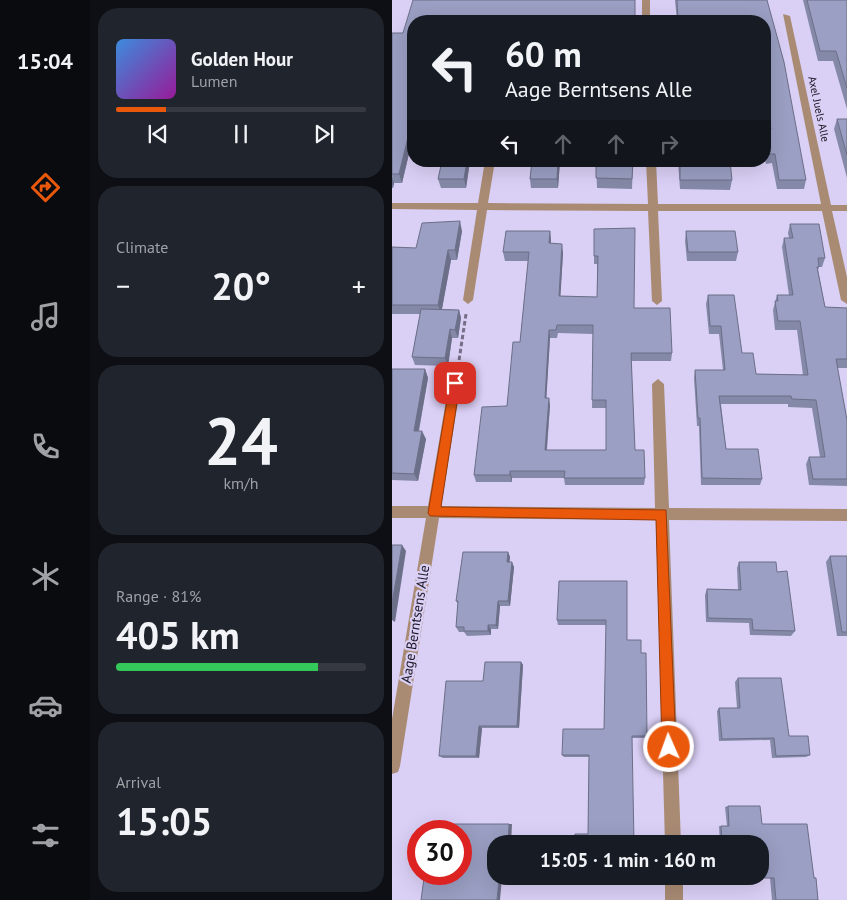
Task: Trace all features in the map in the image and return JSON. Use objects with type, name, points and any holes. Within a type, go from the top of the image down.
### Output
[{"type":"street","points":[[646,0],[646,15]]},
{"type":"street","name":"Axel Juels Alle","points":[[786,16],[846,300]]},
{"type":"street","points":[[468,300],[489,167]]},
{"type":"street","points":[[651,167],[658,301]]},
{"type":"street","points":[[392,206],[482,208],[846,208]]},
{"type":"street","name":"Aage Berntsens Alle","points":[[392,766],[455,383]]},
{"type":"street","points":[[658,384],[672,835]]},
{"type":"street","points":[[392,512],[846,515]]},
{"type":"street","points":[[674,885],[674,900]]},
{"type":"path","points":[[455,383],[468,300]]},
{"type":"building","points":[[413,0],[635,0],[635,15],[408,15]]},
{"type":"building","points":[[677,0],[767,0],[784,62],[806,180],[779,180],[775,154],[771,154],[771,15],[678,15]]},
{"type":"building","points":[[807,0],[847,0],[847,88],[836,51],[820,51]]},
{"type":"building","points":[[407,20],[407,141],[399,174],[392,174],[392,33],[403,33]]},
{"type":"building","points":[[837,119],[847,119],[847,155]]},
{"type":"building","points":[[441,167],[466,167],[464,179],[438,179]]},
{"type":"building","points":[[531,167],[558,167],[557,179],[530,179]]},
{"type":"building","points":[[596,167],[633,167],[632,179],[596,178]]},
{"type":"building","points":[[680,167],[731,167],[732,180],[680,180]]},
{"type":"building","points":[[460,221],[455,250],[448,250],[438,305],[392,305],[392,247],[416,248],[422,223]]},
{"type":"building","points":[[790,224],[819,224],[825,258],[818,258],[819,267],[817,267],[825,307],[847,308],[847,359],[836,359],[847,420],[847,479],[813,479],[809,457],[825,457],[816,400],[792,399],[791,396],[719,396],[726,449],[758,449],[762,479],[702,478],[700,418],[698,418],[695,370],[725,370],[721,326],[710,326],[708,295],[734,295],[742,353],[753,353],[756,374],[808,375],[800,321],[778,321],[775,301],[778,301],[777,295],[793,295],[784,238],[793,238]]},
{"type":"building","points":[[635,228],[634,308],[670,308],[672,353],[631,353],[635,450],[644,450],[645,478],[564,478],[565,471],[510,471],[510,475],[474,475],[482,407],[507,406],[513,342],[520,342],[529,252],[503,252],[506,231],[550,231],[549,243],[562,244],[559,296],[597,297],[598,256],[594,256],[594,229]],"holes":[[[557,325],[593,325],[592,400],[606,400],[606,450],[545,450],[549,398],[545,398],[549,330],[556,330]]]},
{"type":"building","points":[[686,231],[735,231],[738,252],[688,252]]},
{"type":"building","points":[[421,309],[459,310],[455,330],[450,329],[445,358],[412,357]]},
{"type":"building","points":[[392,369],[425,369],[414,431],[422,431],[414,474],[392,473]]},
{"type":"building","points":[[392,545],[402,545],[392,603]]},
{"type":"building","points":[[463,552],[508,552],[507,562],[512,562],[508,601],[498,601],[496,625],[488,625],[488,631],[464,631],[464,627],[456,627],[458,601],[456,601]]},
{"type":"building","points":[[830,556],[847,556],[847,632],[842,632]]},
{"type":"building","points":[[739,562],[776,562],[777,572],[787,571],[795,631],[753,630],[752,619],[708,618],[707,589],[741,590]]},
{"type":"building","points":[[559,581],[627,581],[627,640],[641,640],[641,653],[646,653],[647,736],[632,736],[634,835],[575,835],[588,834],[589,755],[562,755],[563,729],[604,729],[606,620],[557,620]]},
{"type":"building","points":[[485,662],[521,662],[517,726],[479,726],[476,756],[439,756],[446,681],[483,681]]},
{"type":"building","points":[[738,678],[781,678],[789,736],[808,736],[810,755],[776,756],[774,738],[722,739],[719,708],[740,708]]},
{"type":"building","points":[[728,806],[760,806],[762,824],[807,824],[818,900],[776,900],[774,878],[769,878],[769,835],[722,835],[721,826],[729,826]]},
{"type":"building","points":[[472,824],[509,824],[508,835],[487,835],[487,885],[498,885],[497,900],[421,900],[423,885],[472,885]]},
{"type":"route","points":[[455,383],[434,513],[662,514],[669,747]]}]
